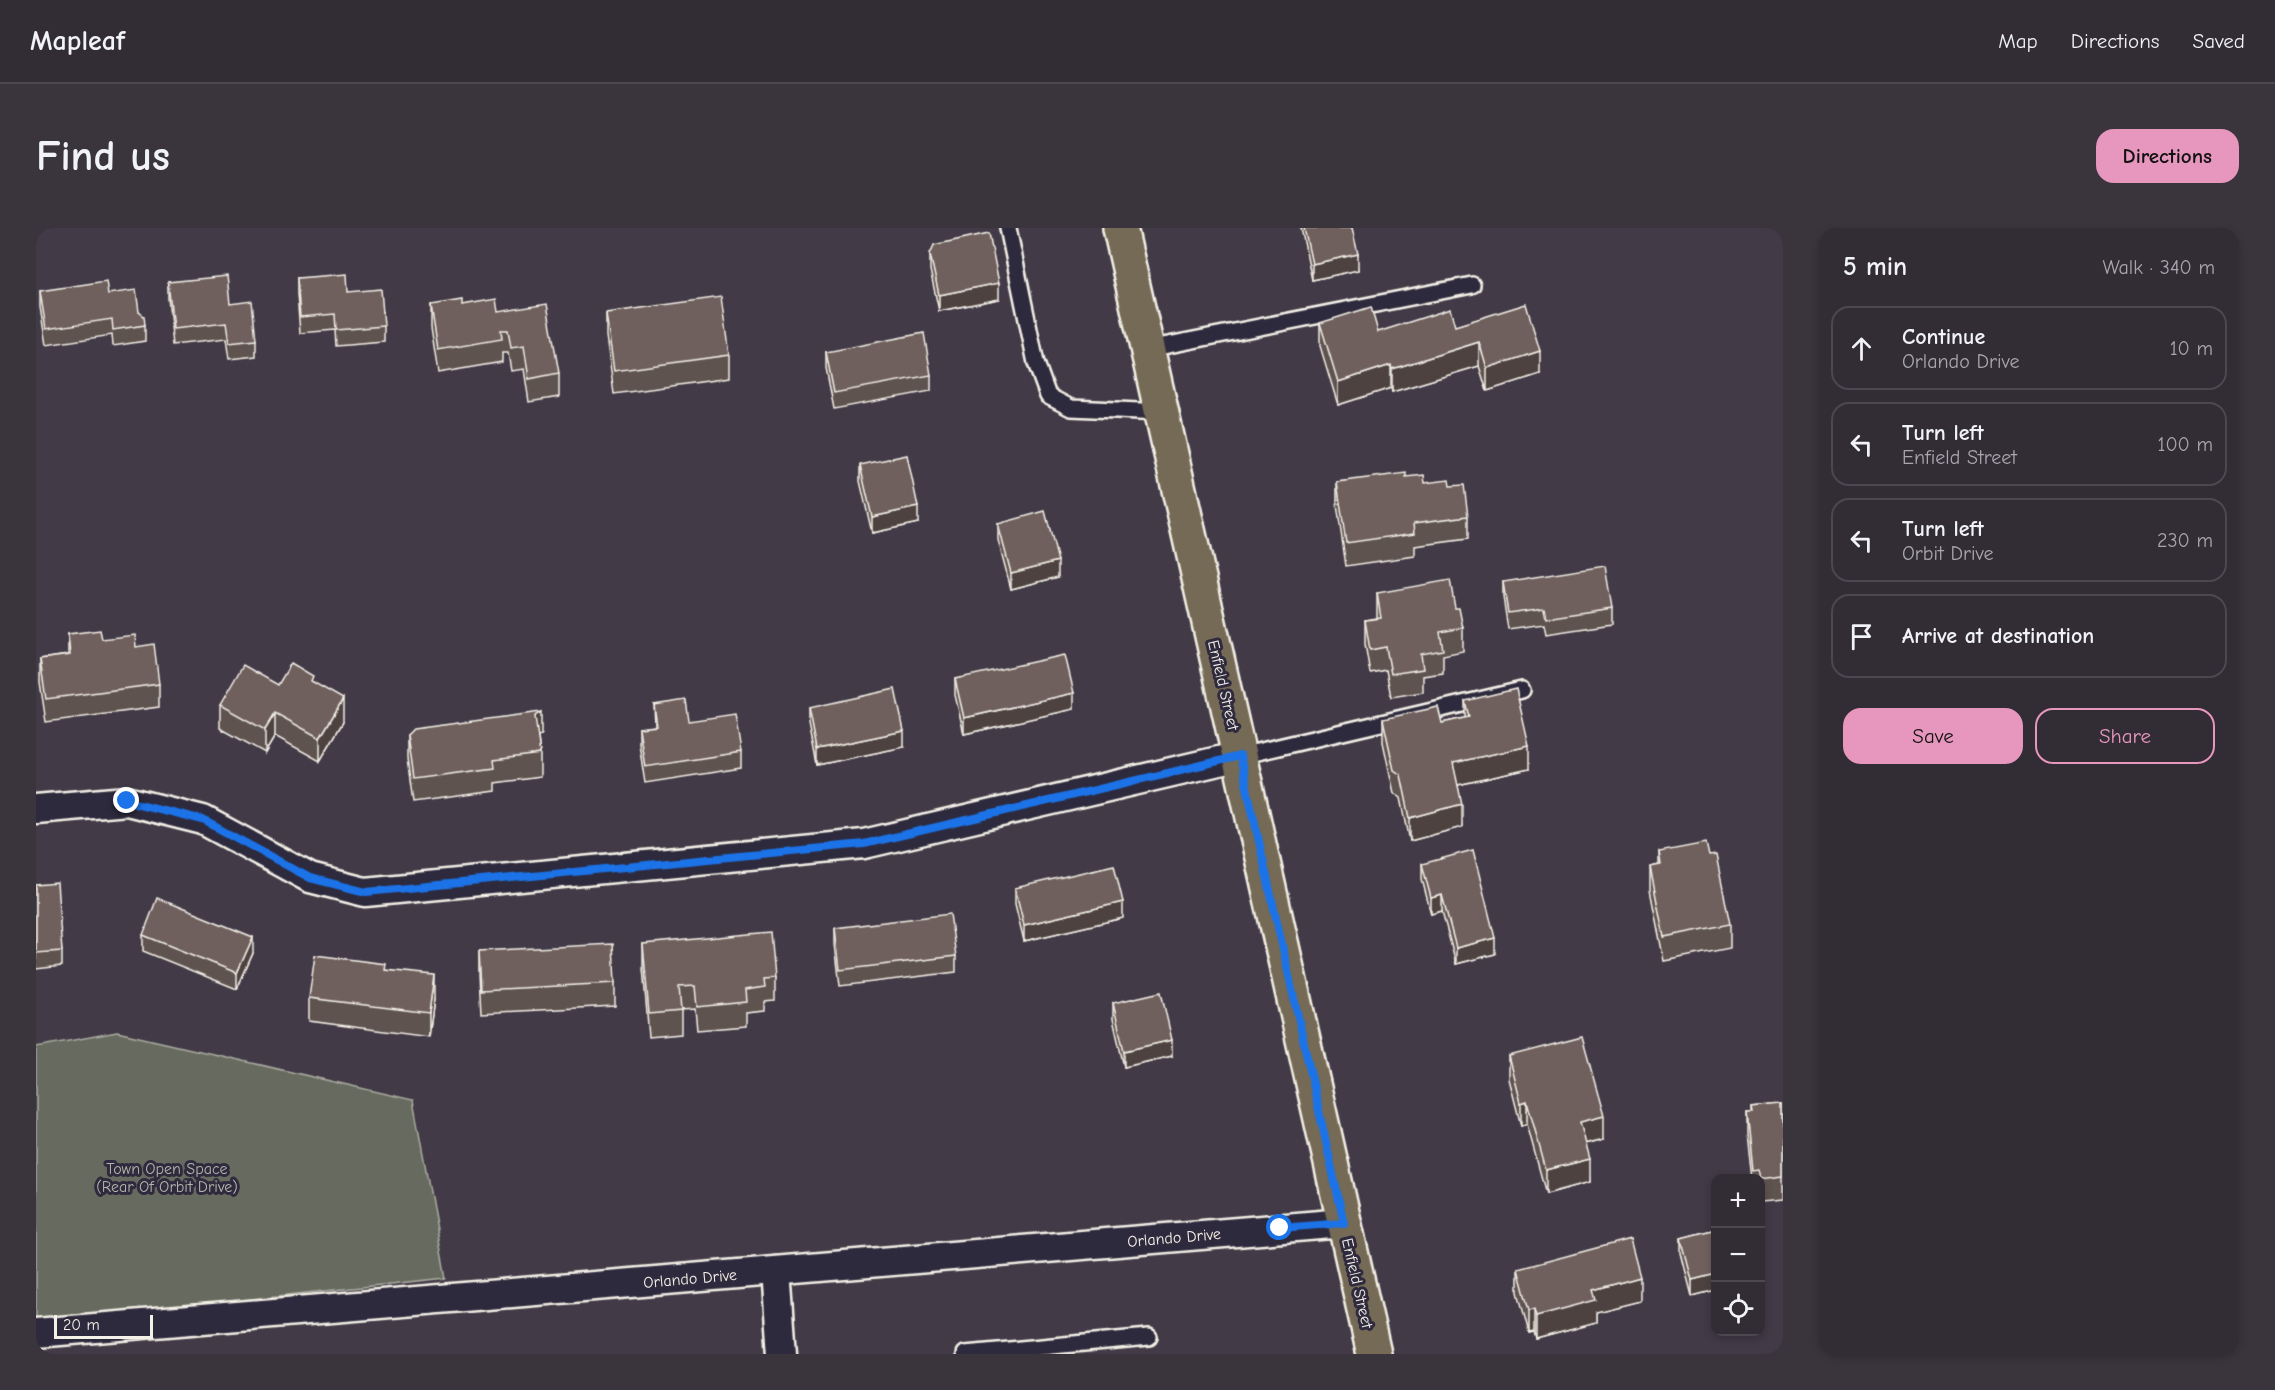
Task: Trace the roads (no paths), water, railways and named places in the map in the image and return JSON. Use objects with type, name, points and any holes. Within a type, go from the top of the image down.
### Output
[{"type":"main road","name":"Enfield Street","points":[[1120,228],[1374,1354]]},
{"type":"street","points":[[36,809],[127,801],[203,820],[310,878],[366,892],[864,844],[1240,756]]},
{"type":"street","name":"Orlando Drive","points":[[36,1333],[1344,1223]]},
{"type":"street","points":[[776,1271],[782,1354]]},
{"type":"lane","points":[[1008,228],[1036,363],[1048,396],[1071,408],[1162,412]]},
{"type":"lane","points":[[1148,349],[1472,285]]},
{"type":"lane","points":[[1240,756],[1522,690]]},
{"type":"lane","points":[[965,1354],[1149,1337]]},
{"type":"park label","name":"Town Open Space (Rear Of Orbit Drive)","points":[[167,1177]]}]
